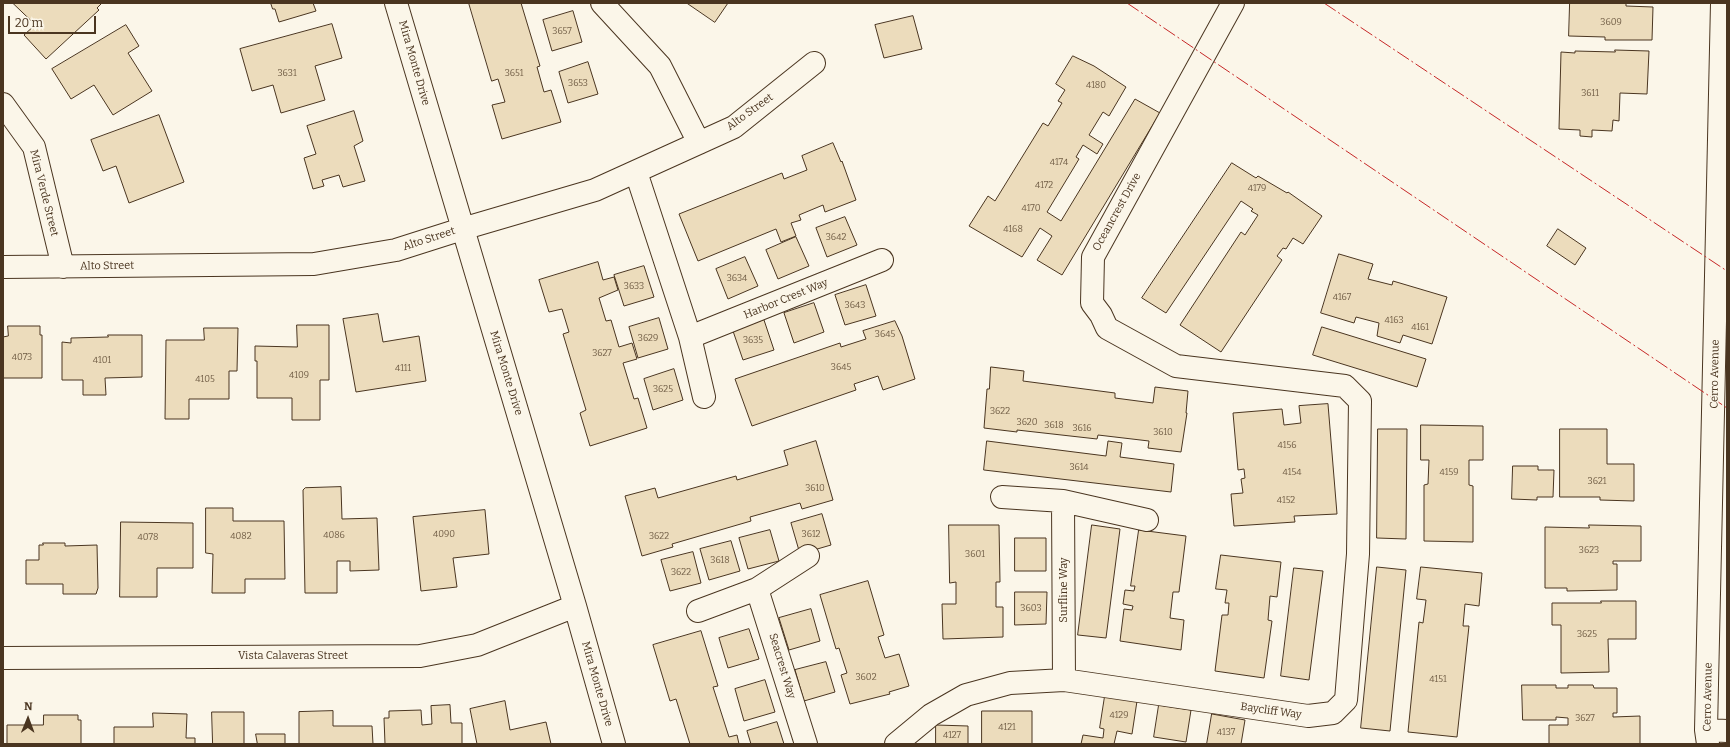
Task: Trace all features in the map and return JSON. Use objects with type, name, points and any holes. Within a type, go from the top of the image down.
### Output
[{"type":"street","name":"Mira Monte Drive","points":[[396,3],[575,606],[614,744]]},
{"type":"street","points":[[602,3],[660,66],[699,143]]},
{"type":"street","name":"Oceancrest Drive","points":[[1233,3],[1093,257],[1092,303],[1101,315],[1107,328],[1176,366],[1345,386],[1350,391]]},
{"type":"street","name":"Cerro Avenue","points":[[1714,735],[1723,188],[1722,3]]},
{"type":"street","name":"Alto Street","points":[[3,267],[314,264],[396,250],[595,190],[636,172],[734,127],[814,63]]},
{"type":"street","name":"Mira Verde Street","points":[[3,104],[34,147],[63,267]]},
{"type":"street","points":[[636,172],[690,337],[704,397]]},
{"type":"street","name":"Harbor Crest Way","points":[[690,337],[882,260]]},
{"type":"street","name":"Baycliff Way","points":[[896,744],[931,715],[966,695],[1010,682],[1064,680],[1308,716],[1333,713],[1346,700],[1358,554],[1360,401],[1350,391]]},
{"type":"street","points":[[1002,497],[1063,501],[1147,520]]},
{"type":"street","name":"Surfline Way","points":[[1063,501],[1064,680]]},
{"type":"street","points":[[698,612],[757,588],[808,556]]},
{"type":"street","name":"Seacrest Way","points":[[757,588],[806,744]]},
{"type":"street","name":"Vista Calaveras Street","points":[[3,658],[420,656],[477,645],[575,606]]},
{"type":"building","points":[[13,3],[102,3],[97,8],[99,10],[46,59],[24,35],[35,25]]},
{"type":"building","points":[[271,3],[313,3],[316,11],[279,22],[275,9],[273,9]]},
{"type":"building","points":[[469,3],[521,3],[540,66],[537,67],[544,92],[551,90],[561,122],[502,139],[492,105],[505,102],[498,79],[492,81]]},
{"type":"building","points":[[687,3],[728,3],[715,22]]},
{"type":"building","points":[[1570,3],[1626,3],[1626,6],[1653,7],[1652,40],[1605,40],[1605,37],[1569,36]]},
{"type":"building","points":[[573,11],[582,42],[552,51],[543,20]]},
{"type":"building","points":[[913,16],[922,49],[884,58],[875,25]]},
{"type":"building","points":[[332,24],[342,58],[315,66],[325,100],[281,113],[273,85],[252,91],[240,49]]},
{"type":"building","points":[[126,25],[139,46],[128,53],[152,91],[113,115],[94,85],[71,99],[52,69]]},
{"type":"building","points":[[1615,50],[1649,51],[1647,94],[1620,93],[1619,121],[1613,120],[1612,131],[1592,130],[1592,137],[1580,136],[1580,130],[1559,129],[1561,52],[1615,52]]},
{"type":"building","points":[[1073,56],[1094,66],[1126,87],[1109,116],[1103,112],[1089,135],[1103,144],[1097,154],[1083,145],[1076,157],[1079,159],[1047,212],[1061,221],[1135,99],[1160,113],[1062,275],[1037,260],[1052,236],[1040,228],[1022,257],[969,226],[988,196],[995,201],[1043,123],[1048,126],[1062,103],[1058,101],[1065,90],[1056,84]]},
{"type":"building","points":[[588,62],[598,94],[568,103],[559,72]]},
{"type":"building","points":[[354,111],[363,141],[354,146],[365,181],[343,187],[339,175],[322,180],[324,186],[313,189],[304,158],[316,154],[307,126]]},
{"type":"building","points":[[159,115],[184,182],[129,203],[116,166],[103,171],[91,140]]},
{"type":"building","points":[[833,143],[841,162],[842,161],[856,200],[825,212],[823,205],[799,215],[801,220],[791,223],[796,236],[781,242],[776,229],[698,261],[679,214],[782,173],[784,179],[807,170],[802,156]]},
{"type":"building","points":[[1232,163],[1256,178],[1258,176],[1287,193],[1288,192],[1322,216],[1303,244],[1293,238],[1286,249],[1283,248],[1277,256],[1282,260],[1221,352],[1180,325],[1241,232],[1245,235],[1258,215],[1251,211],[1253,209],[1241,201],[1166,313],[1142,298]]},
{"type":"building","points":[[845,217],[857,245],[827,257],[816,228]]},
{"type":"building","points":[[1558,229],[1586,248],[1575,265],[1547,246]]},
{"type":"building","points":[[796,237],[809,266],[778,279],[766,250]]},
{"type":"building","points":[[1339,254],[1373,264],[1368,279],[1392,285],[1393,281],[1447,297],[1432,344],[1403,335],[1400,343],[1377,336],[1379,323],[1356,317],[1354,323],[1321,313]]},
{"type":"building","points":[[745,257],[758,286],[728,299],[716,269]]},
{"type":"building","points":[[598,262],[603,280],[614,277],[618,290],[599,298],[606,321],[611,320],[619,347],[632,343],[637,359],[623,363],[634,399],[638,398],[647,428],[590,446],[580,413],[586,410],[563,334],[569,332],[562,309],[549,312],[539,280]]},
{"type":"building","points":[[644,266],[654,297],[624,306],[614,275]]},
{"type":"building","points":[[866,285],[876,316],[845,325],[835,295]]},
{"type":"building","points":[[814,303],[824,332],[794,343],[784,313]]},
{"type":"building","points":[[378,314],[383,342],[419,336],[426,381],[356,392],[343,319]]},
{"type":"building","points":[[659,318],[668,349],[638,358],[629,327]]},
{"type":"building","points":[[764,320],[774,350],[743,360],[733,331]]},
{"type":"building","points":[[895,321],[902,336],[915,379],[883,390],[878,376],[854,384],[856,390],[752,426],[735,379],[840,343],[841,347],[866,339],[863,331]]},
{"type":"building","points":[[297,325],[329,325],[329,380],[320,380],[320,420],[292,420],[292,398],[257,398],[257,361],[255,361],[255,346],[297,347]]},
{"type":"building","points":[[8,326],[40,326],[40,335],[42,335],[42,378],[3,378],[3,337],[8,336]]},
{"type":"building","points":[[1322,327],[1426,359],[1417,387],[1313,355]]},
{"type":"building","points":[[204,328],[238,328],[237,371],[229,371],[229,399],[189,399],[189,419],[165,419],[166,340],[204,340]]},
{"type":"building","points":[[108,335],[142,335],[142,377],[105,378],[106,395],[83,395],[83,380],[62,380],[62,342],[71,343],[71,338],[108,337]]},
{"type":"building","points":[[991,367],[1024,371],[1023,381],[1115,393],[1115,398],[1153,403],[1155,387],[1188,391],[1187,413],[1181,452],[1148,448],[1149,441],[1098,435],[1097,439],[1017,430],[1017,432],[984,428],[987,389],[989,389]]},
{"type":"building","points":[[674,369],[683,400],[653,410],[644,379]]},
{"type":"building","points":[[1328,404],[1337,514],[1294,516],[1295,522],[1234,526],[1231,494],[1243,493],[1241,479],[1245,478],[1244,469],[1238,470],[1233,413],[1282,409],[1284,425],[1301,423],[1299,406]]},
{"type":"building","points":[[1421,425],[1483,426],[1483,460],[1469,460],[1469,485],[1473,486],[1473,542],[1424,541],[1424,485],[1428,484],[1429,460],[1421,460]]},
{"type":"building","points":[[1378,429],[1407,429],[1406,539],[1377,538]]},
{"type":"building","points":[[1560,429],[1607,429],[1607,464],[1634,464],[1634,501],[1600,500],[1600,497],[1560,497]]},
{"type":"building","points":[[816,441],[833,500],[802,509],[800,503],[750,517],[751,521],[672,544],[673,547],[642,556],[625,496],[655,488],[658,498],[736,476],[737,480],[788,465],[784,451]]},
{"type":"building","points":[[987,441],[1106,456],[1108,441],[1122,443],[1120,457],[1174,464],[1171,492],[984,470]]},
{"type":"building","points":[[1513,466],[1538,466],[1538,470],[1554,470],[1553,497],[1537,497],[1537,500],[1512,499]]},
{"type":"building","points":[[341,487],[342,519],[377,518],[379,570],[350,571],[350,561],[337,561],[337,593],[305,593],[303,490],[305,488]]},
{"type":"building","points":[[206,508],[233,508],[233,521],[284,521],[285,579],[245,579],[245,593],[212,593],[213,554],[206,553]]},
{"type":"building","points":[[485,510],[489,554],[453,558],[457,587],[421,591],[413,517]]},
{"type":"building","points":[[822,514],[831,545],[800,554],[791,523]]},
{"type":"building","points":[[121,522],[193,523],[193,568],[157,568],[157,597],[120,597]]},
{"type":"building","points":[[949,525],[999,525],[1000,582],[996,582],[996,607],[1003,607],[1003,637],[943,639],[942,604],[956,604],[956,582],[950,583]]},
{"type":"building","points":[[1092,525],[1120,529],[1106,638],[1078,635]]},
{"type":"building","points":[[1589,525],[1641,526],[1641,561],[1613,561],[1613,564],[1617,564],[1617,590],[1567,591],[1567,588],[1545,588],[1545,527],[1589,528]]},
{"type":"building","points":[[770,530],[779,561],[748,569],[739,538]]},
{"type":"building","points":[[1139,530],[1186,536],[1179,592],[1173,592],[1170,618],[1184,620],[1181,650],[1120,641],[1124,609],[1132,610],[1133,606],[1123,604],[1125,590],[1134,591],[1135,586],[1131,586]]},
{"type":"building","points":[[1015,538],[1046,538],[1046,571],[1015,571]]},
{"type":"building","points":[[731,541],[740,571],[709,580],[700,549]]},
{"type":"building","points":[[43,543],[65,543],[65,546],[97,545],[98,588],[96,594],[63,594],[63,584],[26,584],[26,560],[39,560],[39,545],[43,545]]},
{"type":"building","points":[[693,552],[701,583],[670,591],[661,560]]},
{"type":"building","points":[[1221,555],[1281,562],[1277,597],[1270,596],[1268,620],[1272,621],[1264,678],[1215,671],[1222,615],[1228,615],[1229,603],[1225,603],[1227,590],[1216,589]]},
{"type":"building","points":[[1377,567],[1406,570],[1390,731],[1361,728]]},
{"type":"building","points":[[1421,567],[1482,573],[1479,606],[1465,604],[1463,626],[1469,626],[1457,737],[1408,732],[1419,622],[1423,623],[1426,600],[1417,599]]},
{"type":"building","points":[[1294,568],[1323,571],[1309,680],[1281,676]]},
{"type":"building","points":[[868,581],[884,635],[878,637],[885,658],[899,654],[909,686],[889,692],[890,694],[850,704],[841,675],[847,673],[839,648],[836,649],[820,595]]},
{"type":"building","points":[[1015,592],[1047,592],[1046,624],[1015,625]]},
{"type":"building","points":[[1601,601],[1636,601],[1636,639],[1608,639],[1609,672],[1561,673],[1561,625],[1552,625],[1552,603],[1601,603]]},
{"type":"building","points":[[811,609],[820,641],[789,650],[779,618]]},
{"type":"building","points":[[749,629],[759,659],[728,668],[719,638]]},
{"type":"building","points":[[701,631],[718,686],[713,687],[729,737],[737,735],[739,744],[690,744],[676,699],[670,701],[653,645]]},
{"type":"building","points":[[826,662],[835,692],[804,701],[795,670]]},
{"type":"building","points":[[765,680],[775,712],[744,721],[735,689]]},
{"type":"building","points":[[1522,685],[1556,685],[1556,688],[1568,688],[1568,685],[1593,685],[1594,688],[1617,688],[1617,713],[1613,713],[1613,717],[1640,716],[1640,744],[1549,744],[1549,725],[1568,725],[1568,718],[1556,717],[1556,720],[1523,720]]},
{"type":"building","points":[[1105,696],[1137,701],[1132,734],[1117,731],[1114,744],[1081,744],[1083,735],[1103,738],[1104,729],[1100,728]]},
{"type":"building","points":[[505,701],[510,730],[546,722],[551,744],[477,744],[470,709]]},
{"type":"building","points":[[450,705],[451,723],[462,723],[462,744],[385,744],[384,718],[389,718],[389,711],[421,710],[422,725],[432,724],[431,706]]},
{"type":"building","points":[[1159,705],[1191,710],[1186,742],[1154,737]]},
{"type":"building","points":[[333,711],[333,726],[372,726],[373,744],[299,744],[299,712]]},
{"type":"building","points":[[982,711],[1032,711],[1032,744],[982,744]]},
{"type":"building","points":[[212,712],[244,712],[244,744],[213,744]]},
{"type":"building","points":[[153,713],[187,714],[186,738],[195,738],[195,744],[114,744],[114,727],[153,727]]},
{"type":"building","points":[[1212,714],[1245,720],[1241,744],[1207,744]]},
{"type":"building","points":[[44,715],[78,715],[78,720],[81,720],[81,744],[7,744],[7,725],[43,725]]},
{"type":"building","points":[[777,722],[784,744],[751,744],[747,731]]},
{"type":"building","points":[[936,725],[968,726],[968,744],[936,744]]},
{"type":"building","points":[[256,734],[285,734],[285,744],[257,744]]},
{"type":"power","points":[[1127,3],[1727,408]]},
{"type":"power","points":[[1324,3],[1727,271]]}]
